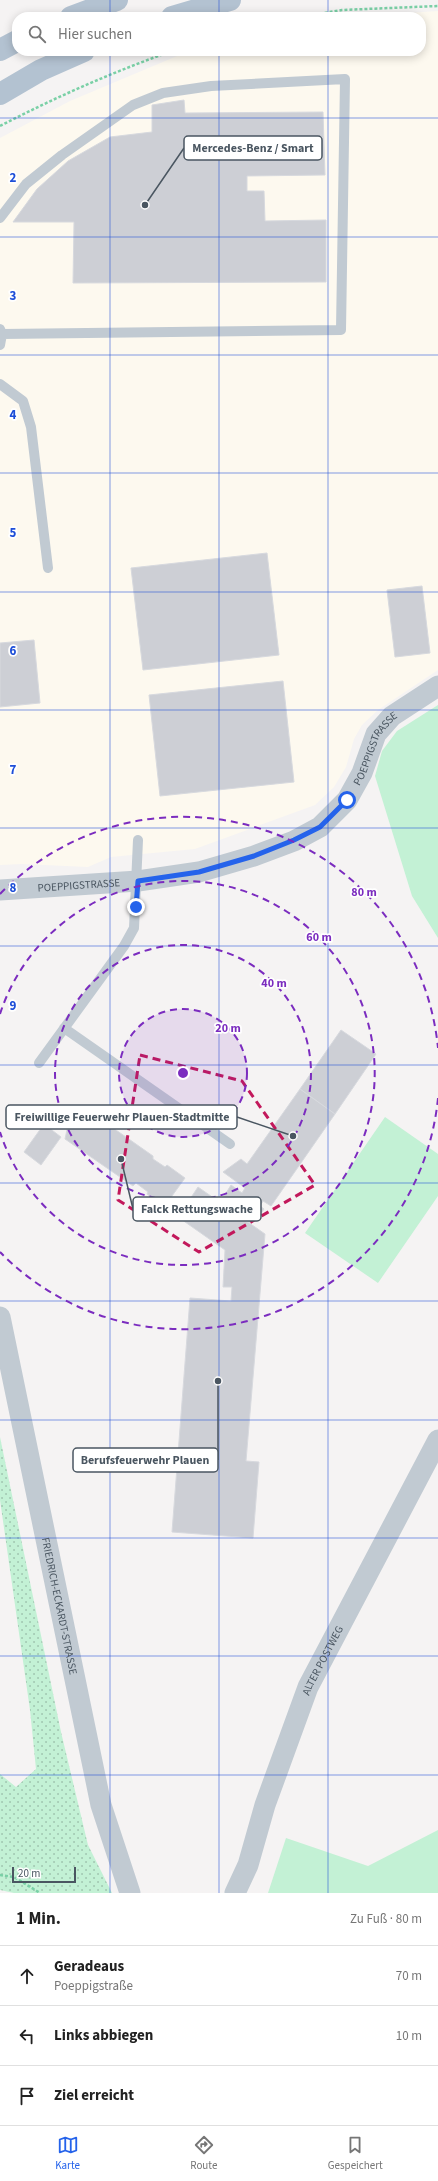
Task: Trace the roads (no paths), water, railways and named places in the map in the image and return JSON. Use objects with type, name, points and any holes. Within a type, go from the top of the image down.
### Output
[{"type":"main road","points":[[85,12],[117,0]]},
{"type":"main road","points":[[189,12],[230,0]]},
{"type":"main road","points":[[0,50],[12,44]]},
{"type":"main road","points":[[0,94],[42,70],[73,56]]},
{"type":"street","name":"POEPPIGSTRASSE","points":[[0,890],[138,881],[199,872],[254,856],[294,840],[320,827],[347,800],[362,773],[376,734],[392,716],[438,686]]},
{"type":"street","name":"FRIEDRICH-ECKARDT-STRASSE","points":[[0,1317],[101,1805],[130,1893]]},
{"type":"street","name":"ALTER POSTWEG","points":[[235,1893],[248,1865],[265,1805],[308,1687],[438,1440]]},
{"type":"lane","points":[[0,218],[26,184],[62,155],[133,105],[163,92],[210,86],[345,79],[341,330],[1,331],[0,345]]},
{"type":"lane","points":[[0,384],[23,401],[31,427],[48,568]]},
{"type":"lane","points":[[39,1063],[124,946],[134,928],[138,881],[138,840]]},
{"type":"lane","points":[[64,1028],[230,1144]]},
{"type":"place","name":"Mercedes-Benz / Smart","points":[[145,205]]},
{"type":"place","name":"Freiwillige Feuerwehr Plauen-Stadtmitte","points":[[293,1136]]},
{"type":"place","name":"Falck Rettungswache","points":[[121,1159]]},
{"type":"place","name":"Berufsfeuerwehr Plauen","points":[[218,1381]]}]
